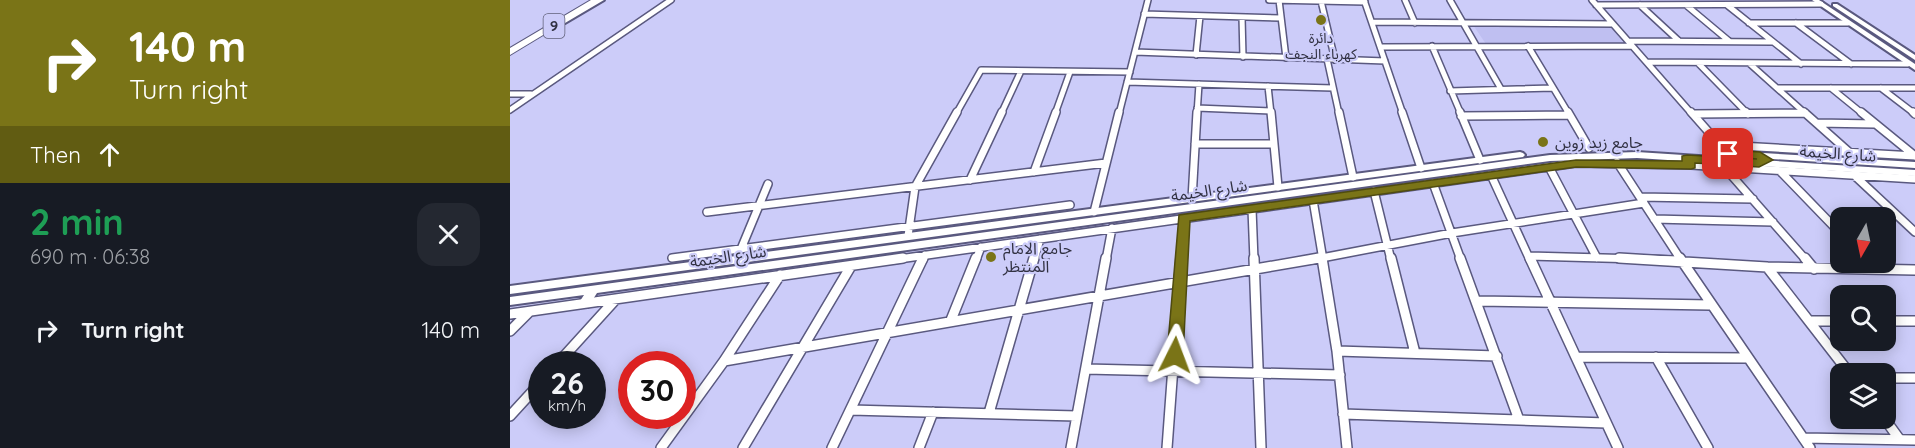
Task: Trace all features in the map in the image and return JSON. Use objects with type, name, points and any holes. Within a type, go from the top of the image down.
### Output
[{"type":"highway","name":"9","points":[[510,44],[585,0]]},
{"type":"highway","name":"9","points":[[510,52],[599,0]]},
{"type":"street","points":[[510,110],[671,0]]},
{"type":"street","points":[[1094,212],[1148,0]]},
{"type":"street","points":[[1269,0],[1365,1],[1421,168]]},
{"type":"street","points":[[1279,0],[1286,58]]},
{"type":"street","points":[[1405,0],[1414,23]]},
{"type":"street","points":[[1450,0],[1461,23],[1501,89]]},
{"type":"street","points":[[1680,0],[1729,41]]},
{"type":"street","points":[[1720,0],[1801,64]]},
{"type":"street","points":[[1764,0],[1770,5]]},
{"type":"street","points":[[1321,1],[1335,60]]},
{"type":"street","points":[[1594,2],[1640,5],[1770,5],[1821,2],[1835,5],[1915,58]]},
{"type":"street","points":[[1594,2],[1731,154],[1740,146],[1902,156],[1915,163]]},
{"type":"street","points":[[1821,2],[1912,66]]},
{"type":"street","points":[[1640,5],[1679,41]]},
{"type":"street","points":[[1144,14],[1280,18]]},
{"type":"street","points":[[1196,55],[1200,16]]},
{"type":"street","points":[[1242,17],[1243,57]]},
{"type":"street","points":[[1749,23],[1857,20]]},
{"type":"street","points":[[1372,22],[1613,24]]},
{"type":"street","points":[[1796,23],[1851,64]]},
{"type":"street","points":[[1381,47],[1630,44],[1679,41],[1772,42]]},
{"type":"street","points":[[1432,46],[1480,160]]},
{"type":"street","points":[[1528,46],[1589,148]]},
{"type":"street","points":[[1135,52],[1385,61]]},
{"type":"street","points":[[1327,59],[1353,177]]},
{"type":"street","points":[[1647,63],[1912,66]]},
{"type":"street","points":[[1698,63],[1749,114]]},
{"type":"street","points":[[1749,64],[1850,152]]},
{"type":"street","points":[[908,231],[915,187],[981,70],[1130,72]]},
{"type":"street","points":[[970,180],[1022,71]]},
{"type":"street","points":[[1034,172],[1070,72]]},
{"type":"street","points":[[1127,82],[1333,88]]},
{"type":"street","points":[[1183,213],[1204,203],[1205,200],[1196,198],[1195,144],[1199,84]]},
{"type":"street","points":[[1268,86],[1278,187]]},
{"type":"street","points":[[1450,90],[1552,88]]},
{"type":"street","points":[[1777,88],[1915,88]]},
{"type":"street","points":[[1831,88],[1875,124],[1915,163]]},
{"type":"street","points":[[1881,88],[1915,114]]},
{"type":"street","points":[[510,94],[532,94]]},
{"type":"street","points":[[1197,108],[1271,111]]},
{"type":"street","points":[[1693,114],[1805,113]]},
{"type":"street","points":[[1461,116],[1569,115]]},
{"type":"street","points":[[1816,123],[1875,124]]},
{"type":"street","points":[[1195,144],[1274,144]]},
{"type":"street","name":"شارع الخيمة","points":[[510,302],[633,284],[908,231],[1094,212],[1480,160],[1589,148],[1731,154],[1829,168],[1915,163]]},
{"type":"street","name":"شارع الخيمة","points":[[510,290],[640,272],[698,270],[1087,227],[1183,213],[1242,200],[1550,158],[1602,154],[1689,162],[1819,159],[1915,163]]},
{"type":"street","points":[[1819,159],[1815,160],[1816,162],[1829,168]]},
{"type":"street","points":[[1617,162],[1710,305],[1810,448]]},
{"type":"street","points":[[510,314],[1040,239],[1087,227],[1112,228],[1183,213],[1252,209],[1549,167],[1617,162],[1689,162],[1725,168],[1915,179]]},
{"type":"street","points":[[707,212],[1107,164]]},
{"type":"street","points":[[1549,167],[1597,258]]},
{"type":"street","points":[[1725,168],[1814,269]]},
{"type":"street","points":[[1780,171],[1830,223]]},
{"type":"street","points":[[1491,175],[1618,448]]},
{"type":"street","points":[[1854,176],[1915,231]]},
{"type":"street","points":[[1433,183],[1478,301],[1519,420]]},
{"type":"street","points":[[741,249],[768,184]]},
{"type":"street","points":[[1242,200],[1236,196],[1262,189]]},
{"type":"street","points":[[1374,191],[1415,353]]},
{"type":"street","points":[[724,361],[804,345],[1253,271],[1642,200],[1753,199]]},
{"type":"street","points":[[1313,200],[1337,351],[1347,448]]},
{"type":"street","points":[[672,258],[908,231],[1070,206]]},
{"type":"street","points":[[1252,209],[1261,448]]},
{"type":"street","points":[[1167,448],[1183,213]]},
{"type":"street","points":[[1654,219],[1773,222]]},
{"type":"street","points":[[1071,448],[1112,228]]},
{"type":"street","points":[[989,413],[1017,309],[1040,239]]},
{"type":"street","points":[[951,320],[981,247]]},
{"type":"street","points":[[832,448],[925,255]]},
{"type":"street","points":[[1529,256],[1682,260],[1830,269]]},
{"type":"street","points":[[743,448],[851,266]]},
{"type":"street","points":[[1767,267],[1841,363]]},
{"type":"street","points":[[1896,270],[1915,270]]},
{"type":"street","points":[[633,284],[639,278],[640,272]]},
{"type":"street","points":[[661,448],[724,361],[780,275]]},
{"type":"street","points":[[584,304],[593,290]]},
{"type":"street","points":[[568,351],[616,299]]},
{"type":"street","points":[[1478,301],[1710,305]]},
{"type":"street","points":[[510,331],[529,312]]},
{"type":"street","points":[[1809,321],[1830,321]]},
{"type":"street","points":[[1896,321],[1915,321]]},
{"type":"street","points":[[1337,351],[1497,356]]},
{"type":"street","points":[[1576,357],[1748,358]]},
{"type":"street","points":[[1656,357],[1708,448]]},
{"type":"street","points":[[1086,369],[1340,375]]},
{"type":"street","points":[[1896,378],[1915,378]]},
{"type":"street","points":[[510,416],[528,396]]},
{"type":"street","points":[[851,410],[1077,416]]},
{"type":"street","points":[[919,448],[933,412]]},
{"type":"street","points":[[1343,414],[1606,423]]},
{"type":"street","points":[[1892,429],[1900,440]]},
{"type":"street","points":[[1803,438],[1915,440]]},
{"type":"shaded area","points":[[1473,25],[1610,26],[1625,45],[1486,44]]},
{"type":"place","name":"دائرة كهرباء النجف","points":[[1321,20]]},
{"type":"place","name":"جامع زيد زوين","points":[[1543,142]]},
{"type":"place","name":"جامع الامام المنتظر","points":[[991,257]]},
{"type":"route","points":[[1175,355],[1184,218],[1576,163],[1691,165],[1687,159],[1759,163],[1767,160],[1760,156],[1728,154]]}]
